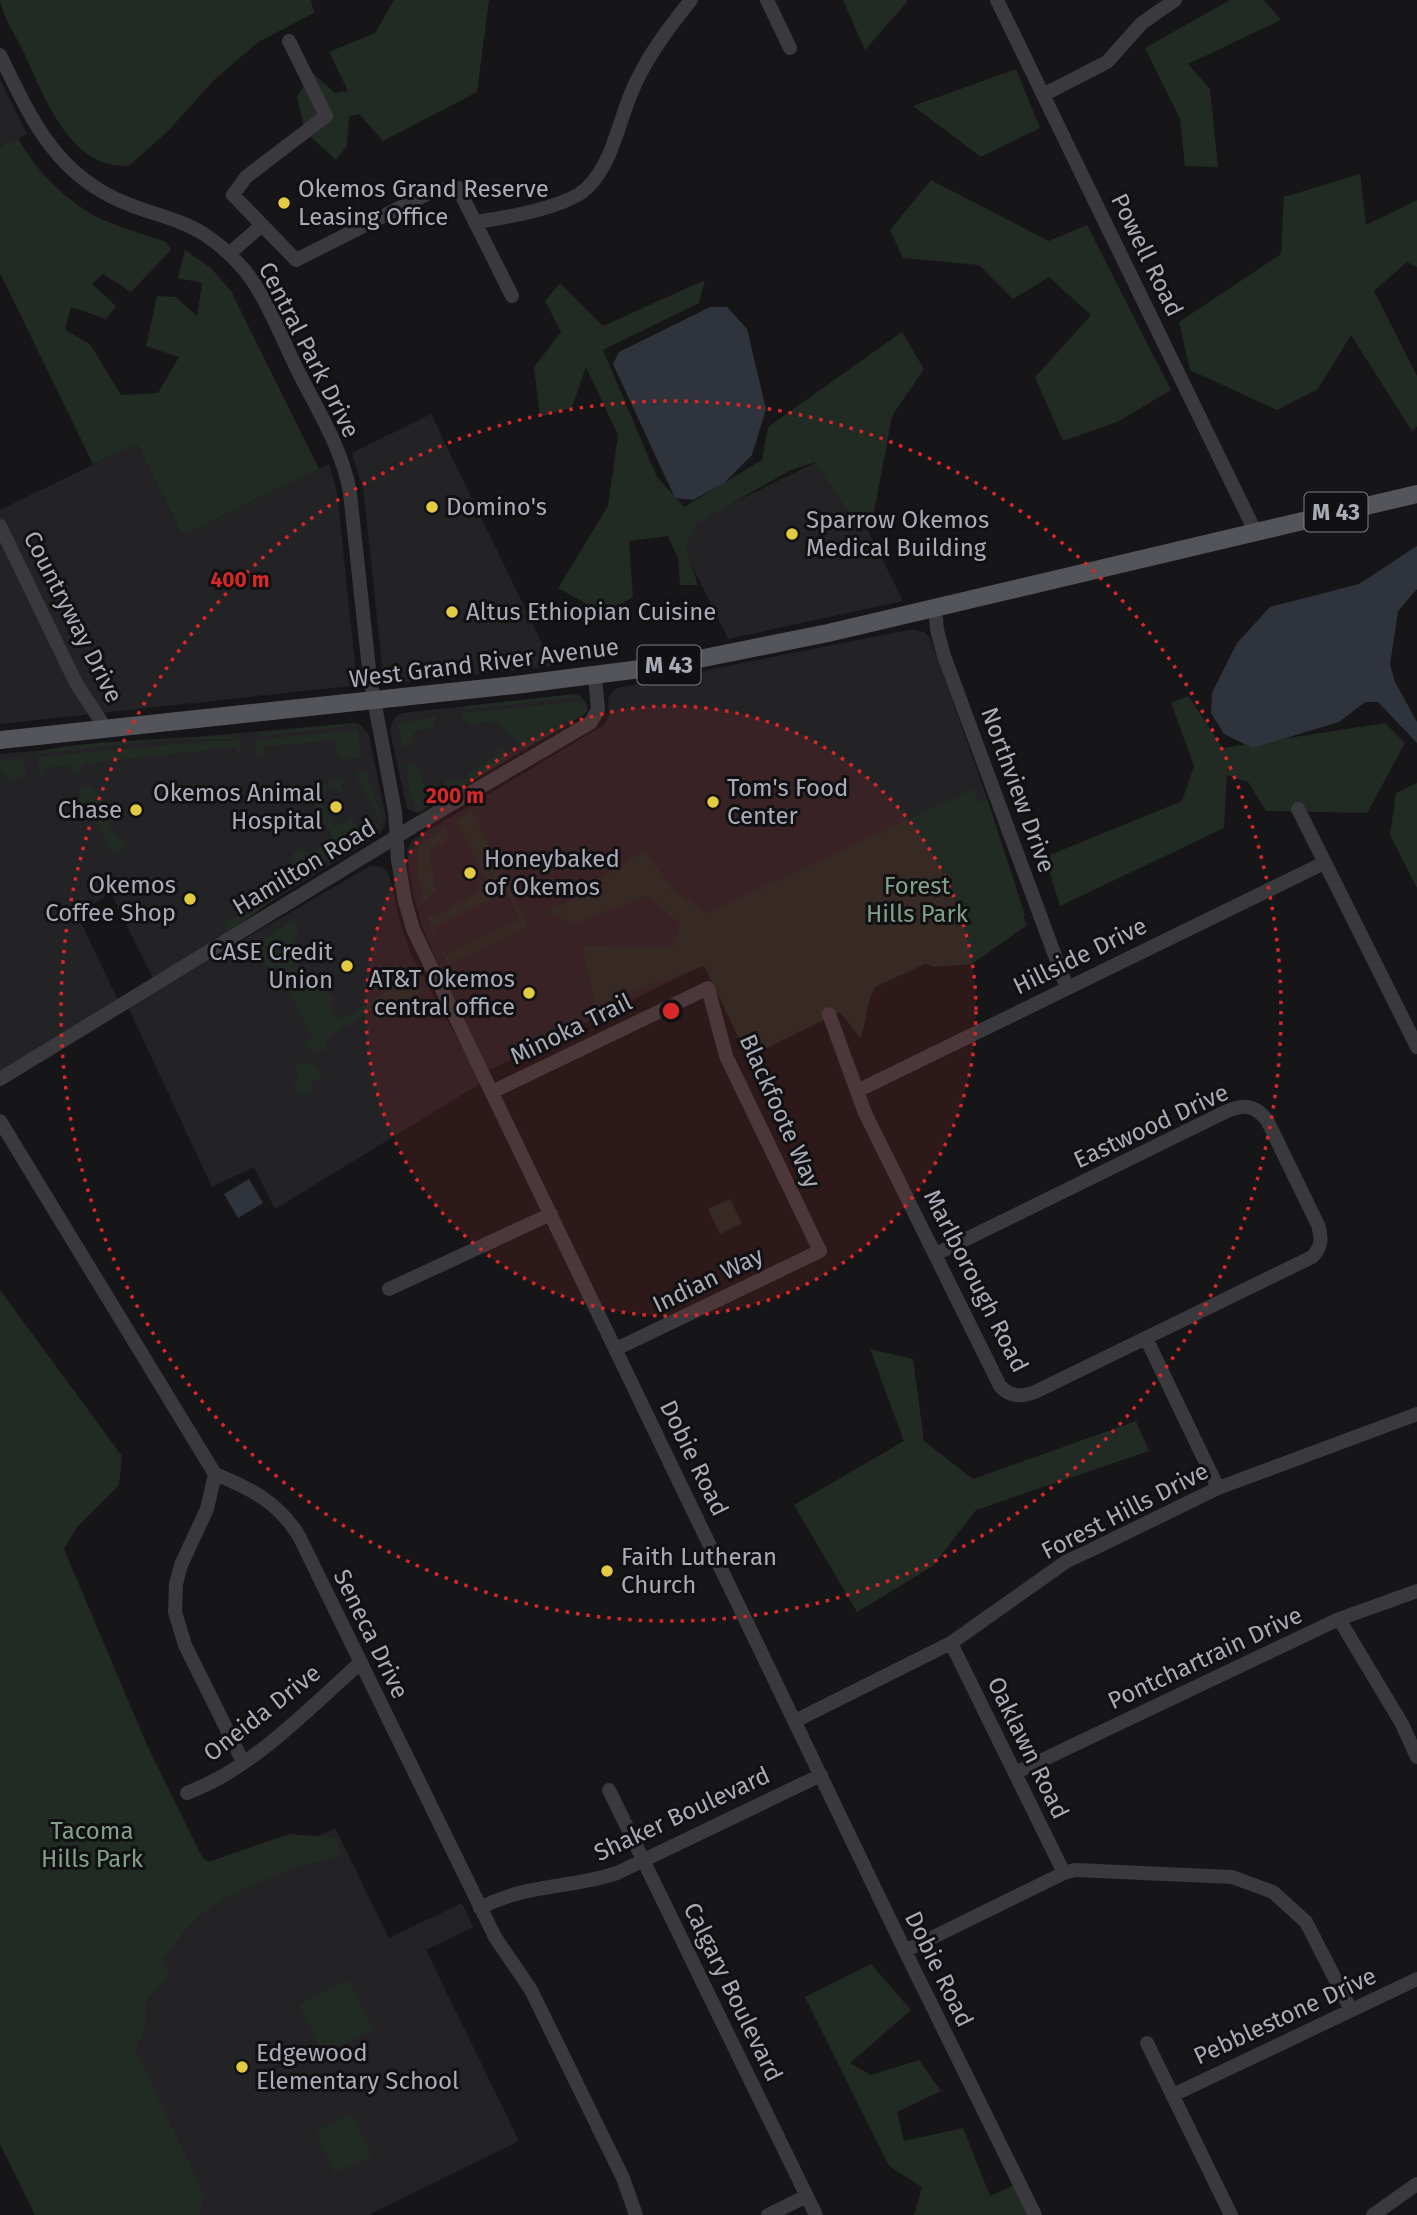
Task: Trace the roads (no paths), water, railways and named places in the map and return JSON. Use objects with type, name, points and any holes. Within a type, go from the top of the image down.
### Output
[{"type":"main road","name":"West Grand River Avenue","points":[[0,740],[374,701],[664,666],[795,640],[1417,494]]},
{"type":"street","points":[[476,222],[550,207],[587,189],[609,158],[619,123],[637,80],[665,34],[691,0]]},
{"type":"street","points":[[767,0],[790,48]]},
{"type":"street","name":"Powell Road","points":[[997,0],[1255,531]]},
{"type":"street","points":[[1043,94],[1107,62],[1142,23],[1175,0]]},
{"type":"street","points":[[289,41],[326,116],[246,177],[233,195],[296,260],[433,191],[458,188],[512,296]]},
{"type":"street","name":"Central Park Drive","points":[[0,55],[39,132],[78,175],[121,201],[179,220],[205,234],[229,254],[263,299],[345,470],[351,493],[374,701]]},
{"type":"street","points":[[229,254],[262,225]]},
{"type":"street","name":"Countryway Drive","points":[[0,526],[76,683],[106,729]]},
{"type":"street","name":"Northview Drive","points":[[935,607],[937,630],[944,656],[1067,988]]},
{"type":"street","name":"Hamilton Road","points":[[0,1079],[397,837],[590,723],[598,710],[594,676]]},
{"type":"street","name":"Dobie Road","points":[[374,701],[396,812],[405,901],[413,929],[1035,2215]]},
{"type":"street","points":[[1298,809],[1417,1047]]},
{"type":"street","name":"Hillside Drive","points":[[856,1091],[1324,863]]},
{"type":"street","name":"Minoka Trail","points":[[492,1092],[708,988]]},
{"type":"street","name":"Blackfoote Way","points":[[708,988],[726,1056],[820,1251]]},
{"type":"street","name":"Marlborough Road","points":[[828,1014],[856,1091],[1000,1385],[1016,1396],[1023,1396],[1146,1338]]},
{"type":"street","name":"Eastwood Drive","points":[[936,1254],[1235,1108],[1256,1108],[1267,1119],[1318,1224],[1322,1237],[1319,1250],[1312,1257],[1146,1338]]},
{"type":"street","points":[[0,1121],[215,1474],[207,1509],[181,1565],[176,1584],[176,1612],[185,1645],[243,1762]]},
{"type":"street","points":[[389,1289],[551,1214]]},
{"type":"street","name":"Indian Way","points":[[616,1349],[820,1251]]},
{"type":"street","points":[[1146,1338],[1218,1488]]},
{"type":"street","name":"Forest Hills Drive","points":[[795,1721],[951,1643],[1068,1561],[1218,1488],[1417,1414]]},
{"type":"street","name":"Seneca Drive","points":[[215,1474],[260,1494],[286,1517],[299,1536],[480,1908],[495,1937],[531,1990],[623,2178],[636,2215]]},
{"type":"street","name":"Pontchartrain Drive","points":[[1015,1773],[1339,1619],[1417,1591]]},
{"type":"street","points":[[1339,1619],[1402,1724],[1417,1757]]},
{"type":"street","name":"Oaklawn Road","points":[[951,1643],[1064,1872]]},
{"type":"street","name":"Oneida Drive","points":[[187,1793],[223,1776],[243,1762],[284,1731],[360,1663]]},
{"type":"street","name":"Shaker Boulevard","points":[[480,1908],[519,1892],[588,1881],[617,1873],[821,1775]]},
{"type":"street","name":"Calgary Boulevard","points":[[608,1790],[816,2215]]},
{"type":"street","points":[[905,1951],[1064,1872],[1232,1877],[1273,1892],[1306,1922],[1351,2010]]},
{"type":"street","name":"Pebblestone Drive","points":[[1172,2095],[1417,1979]]},
{"type":"street","points":[[1147,2043],[1231,2215]]},
{"type":"street","points":[[1373,2215],[1417,2184]]},
{"type":"street","points":[[768,2215],[807,2196]]},
{"type":"place","name":"Okemos Grand Reserve Leasing Office","points":[[284,203]]},
{"type":"place","name":"Domino's","points":[[432,507]]},
{"type":"place","name":"Sparrow Okemos Medical Building","points":[[792,534]]},
{"type":"place","name":"Altus Ethiopian Cuisine","points":[[452,612]]},
{"type":"place","name":"Tom's Food Center","points":[[713,802]]},
{"type":"place","name":"Okemos Animal Hospital","points":[[336,807]]},
{"type":"place","name":"Chase","points":[[136,810]]},
{"type":"place","name":"Honeybaked of Okemos","points":[[470,873]]},
{"type":"place","name":"Okemos Coffee Shop","points":[[190,899]]},
{"type":"place","name":"CASE Credit Union","points":[[347,966]]},
{"type":"place","name":"AT&T Okemos central office","points":[[529,993]]},
{"type":"place","name":"Faith Lutheran Church","points":[[607,1571]]},
{"type":"place","name":"Edgewood Elementary School","points":[[242,2067]]},
{"type":"park label","name":"Forest Hills Park","points":[[917,900]]},
{"type":"park label","name":"Tacoma Hills Park","points":[[92,1845]]}]
